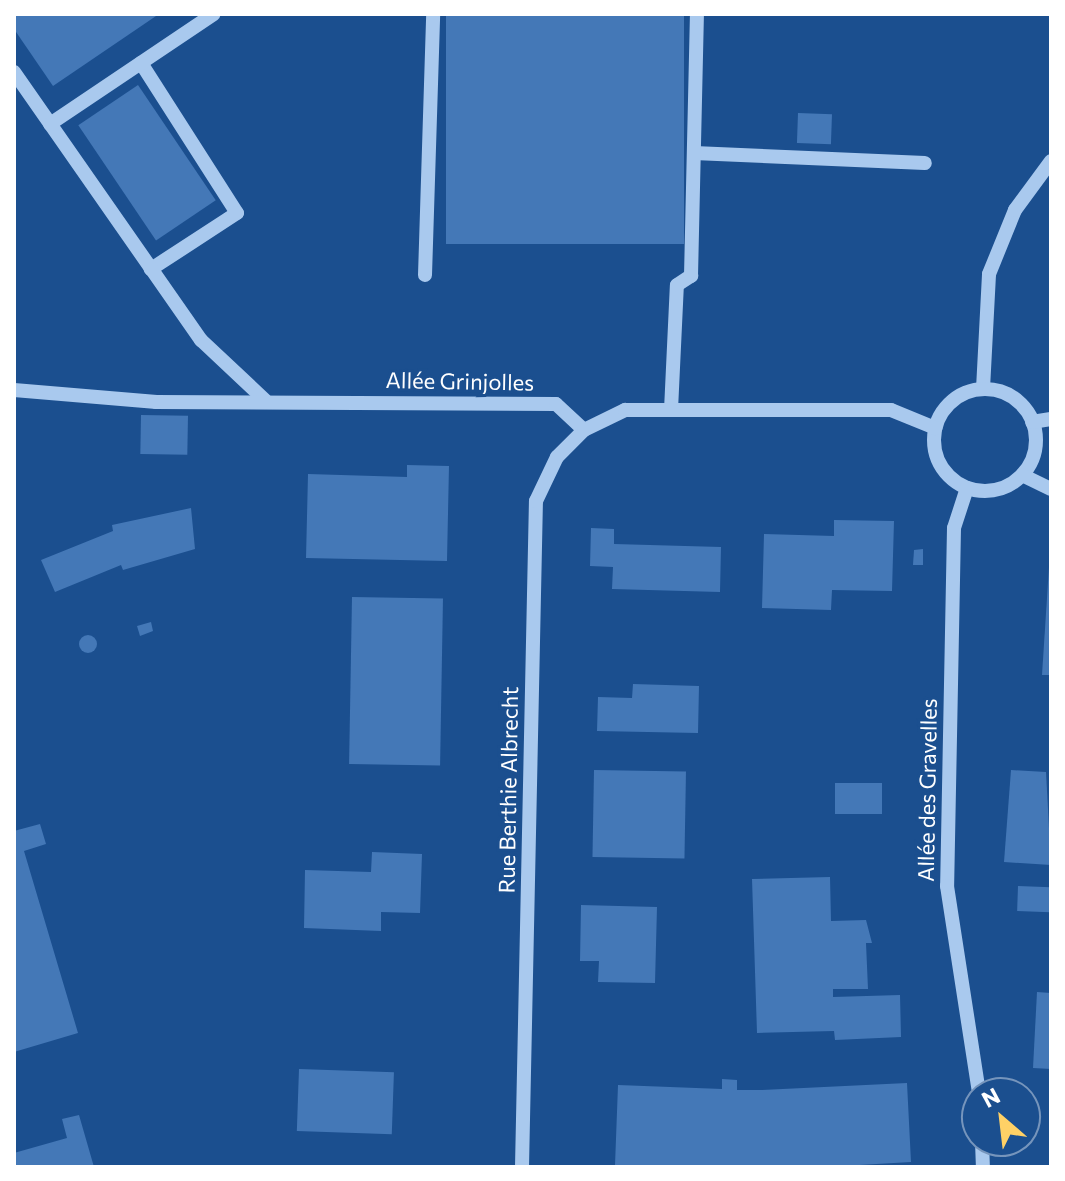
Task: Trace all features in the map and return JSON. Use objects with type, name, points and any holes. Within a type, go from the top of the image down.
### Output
[{"type":"street","points":[[50,124],[214,14]]},
{"type":"street","points":[[425,275],[433,14]]},
{"type":"street","points":[[671,410],[677,285],[691,276],[697,14]]},
{"type":"street","points":[[141,63],[237,213],[151,269]]},
{"type":"street","points":[[14,72],[201,340],[265,400]]},
{"type":"street","points":[[694,153],[925,163]]},
{"type":"street","points":[[983,389],[989,274],[1015,210],[1051,161]]},
{"type":"street","points":[[983,389],[1013,397],[1032,422],[1035,450],[1022,475],[996,489],[967,488],[944,471],[934,443],[935,428],[952,401],[983,389]]},
{"type":"street","name":"Allée Grinjolles","points":[[14,390],[156,402],[265,400],[556,404],[584,430]]},
{"type":"street","points":[[584,430],[625,410],[891,410],[935,428]]},
{"type":"street","points":[[1032,422],[1051,419]]},
{"type":"street","name":"Rue Berthie Albrecht","points":[[522,1167],[536,501],[557,457],[584,430]]},
{"type":"street","points":[[1022,475],[1051,489]]},
{"type":"street","name":"Allée des Gravelles","points":[[967,488],[954,528],[947,886],[977,1077]]},
{"type":"building","points":[[14,14],[159,14],[53,86],[14,29]]},
{"type":"building","points":[[446,14],[684,14],[684,244],[446,244]]},
{"type":"building","points":[[138,85],[216,200],[156,240],[78,125]]},
{"type":"building","points":[[798,113],[832,114],[831,144],[797,143]]},
{"type":"building","points":[[141,415],[188,416],[187,455],[140,454]]},
{"type":"building","points":[[407,465],[449,466],[447,561],[306,558],[308,474],[407,477]]},
{"type":"building","points":[[191,508],[195,549],[123,570],[121,565],[55,592],[41,560],[113,531],[112,525]]},
{"type":"building","points":[[834,520],[894,521],[892,591],[832,590],[831,610],[762,608],[764,534],[834,536]]},
{"type":"building","points":[[591,528],[614,529],[614,544],[721,547],[720,592],[612,589],[613,567],[590,566]]},
{"type":"building","points":[[923,549],[923,565],[913,565],[914,550]]},
{"type":"building","points":[[1049,567],[1051,675],[1042,675]]},
{"type":"building","points":[[352,597],[443,599],[440,766],[349,764]]},
{"type":"building","points":[[151,622],[153,631],[140,636],[137,626]]},
{"type":"building","points":[[84,635],[92,635],[97,644],[95,651],[84,653],[79,648],[79,640]]},
{"type":"building","points":[[633,684],[699,686],[698,733],[597,731],[598,697],[632,698]]},
{"type":"building","points":[[594,770],[686,772],[684,859],[592,857]]},
{"type":"building","points":[[1011,770],[1046,772],[1051,865],[1004,862]]},
{"type":"building","points":[[835,783],[882,783],[882,814],[835,814]]},
{"type":"building","points":[[40,824],[46,844],[24,851],[78,1033],[14,1052],[14,831]]},
{"type":"building","points":[[372,852],[422,854],[420,913],[381,912],[381,931],[304,928],[305,870],[371,872]]},
{"type":"building","points":[[830,877],[831,921],[866,920],[872,943],[866,943],[868,989],[833,989],[833,997],[900,995],[901,1037],[835,1040],[834,1031],[757,1033],[752,879]]},
{"type":"building","points":[[1018,886],[1051,887],[1050,912],[1017,911]]},
{"type":"building","points":[[581,905],[657,907],[655,983],[598,982],[599,961],[580,961]]},
{"type":"building","points":[[1037,992],[1051,993],[1051,1069],[1033,1068]]},
{"type":"building","points":[[299,1069],[394,1072],[392,1134],[297,1131]]},
{"type":"building","points":[[722,1079],[737,1080],[737,1090],[907,1083],[911,1162],[825,1167],[615,1165],[618,1085],[722,1089]]},
{"type":"building","points":[[79,1115],[94,1167],[14,1167],[14,1153],[67,1138],[62,1119]]}]
